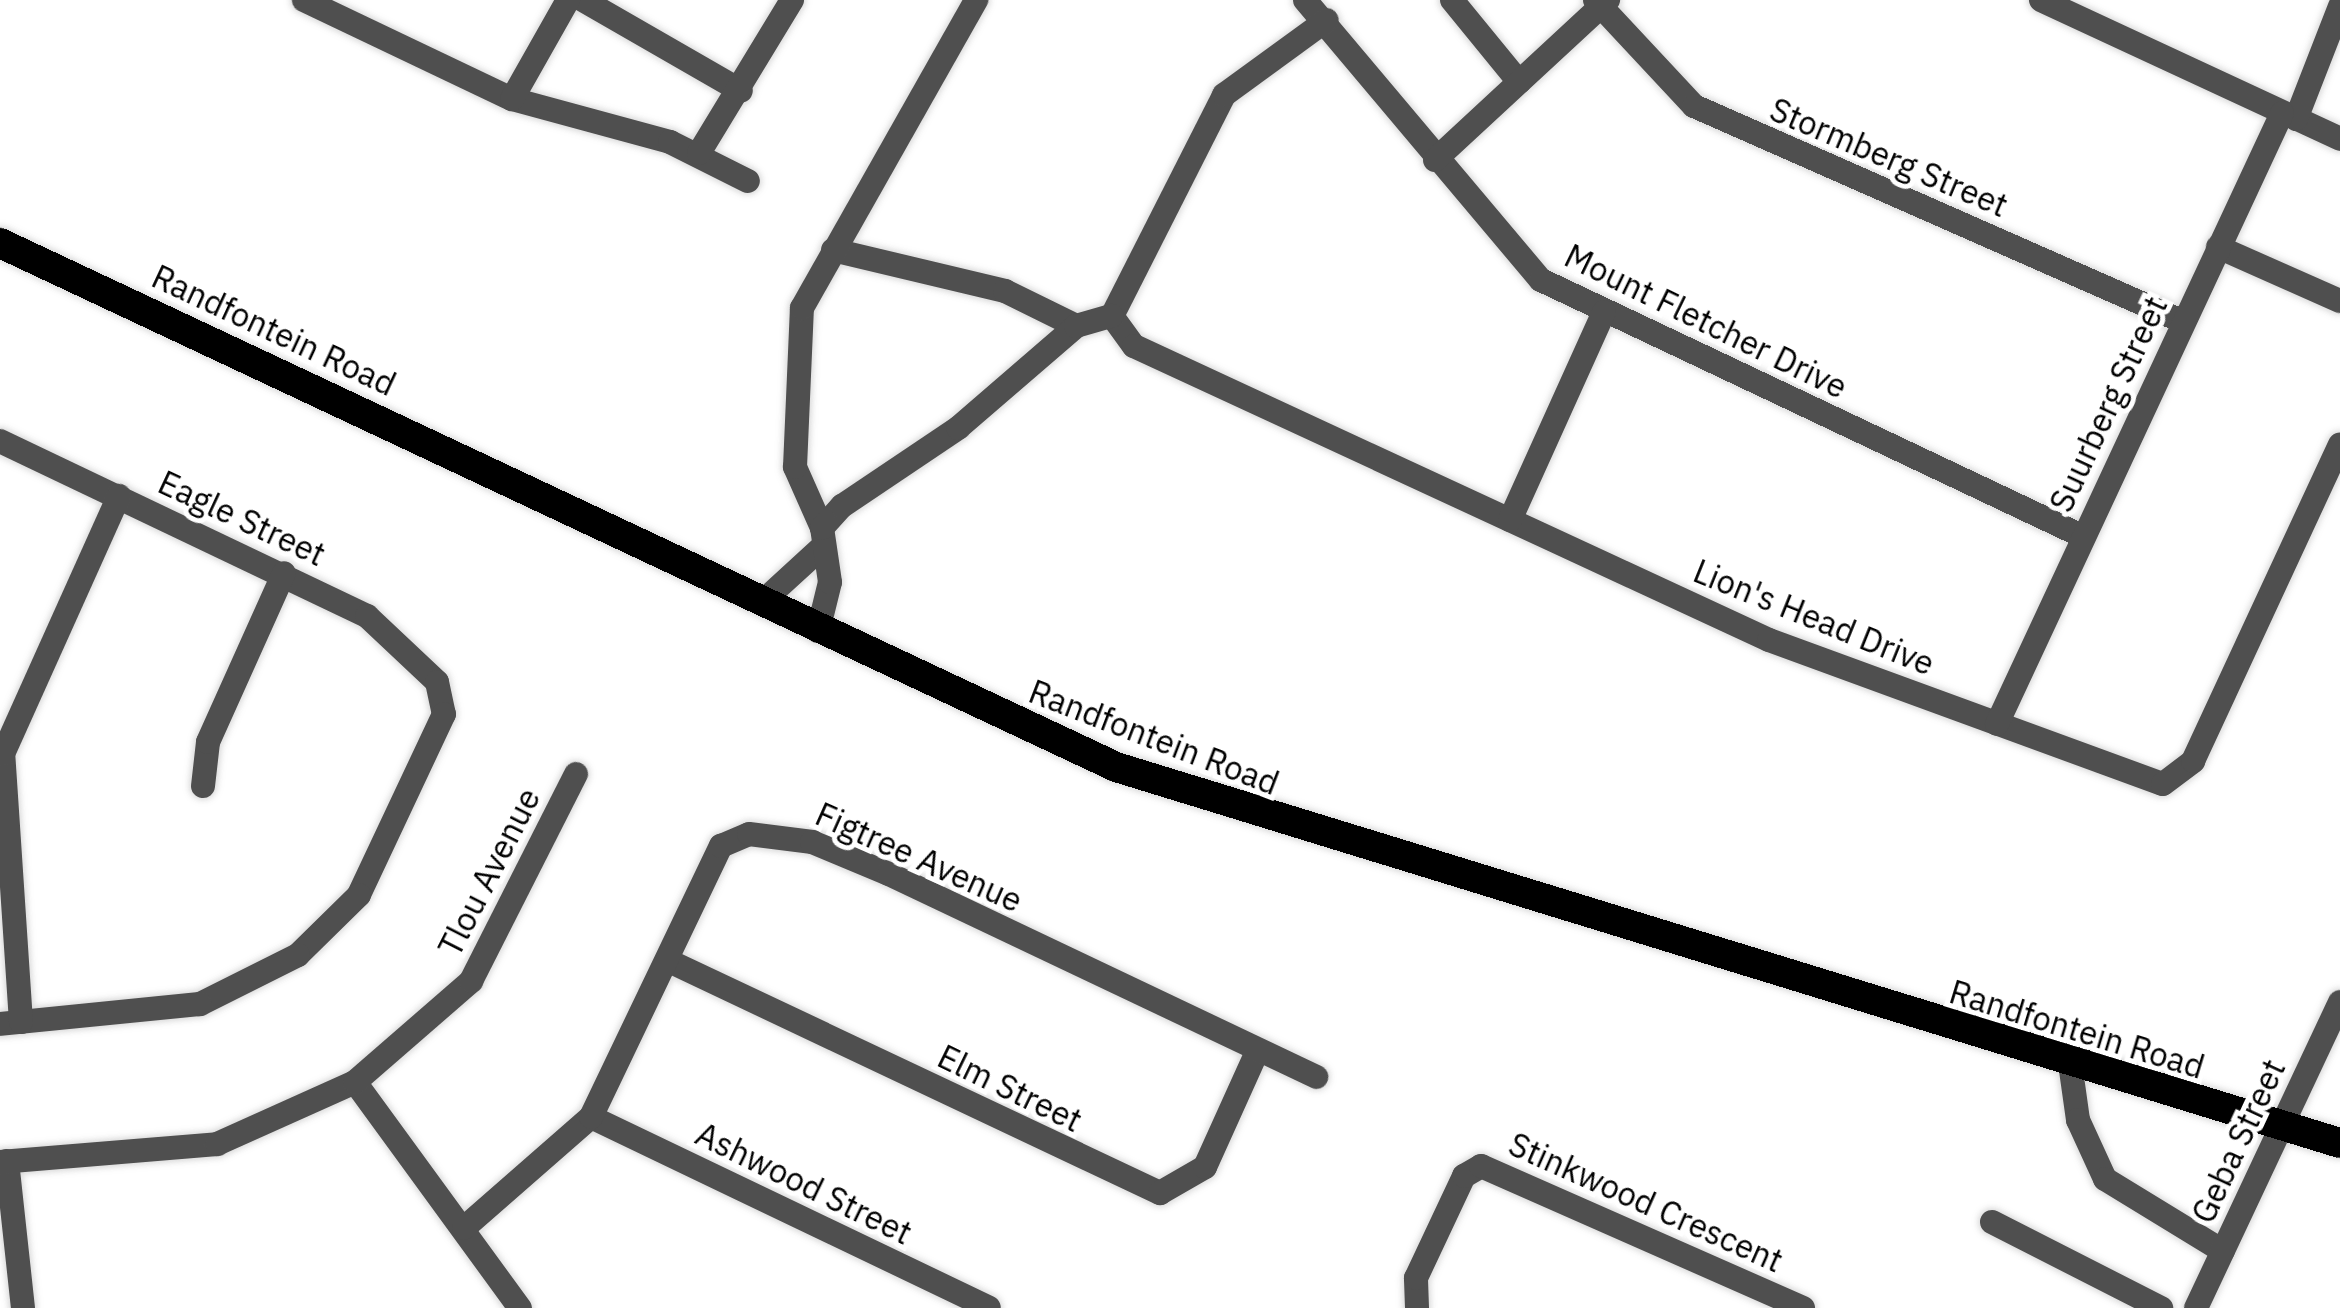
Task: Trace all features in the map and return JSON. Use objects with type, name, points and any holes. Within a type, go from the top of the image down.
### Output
[{"type":"main road","name":"Randfontein Road","points":[[0,243],[818,631],[1238,812],[2340,1143]]},
{"type":"street","points":[[304,0],[512,99],[699,153],[748,181]]},
{"type":"street","points":[[512,99],[568,0]]},
{"type":"street","points":[[583,0],[741,91]]},
{"type":"street","points":[[699,153],[741,91],[792,0]]},
{"type":"street","points":[[818,631],[830,582],[795,446],[802,308],[976,0]]},
{"type":"street","name":"Mount Fletcher Drive","points":[[1305,0],[1327,20],[1525,268],[1604,312],[2082,536]]},
{"type":"street","points":[[1452,0],[1519,82]]},
{"type":"street","points":[[2041,0],[2340,139]]},
{"type":"street","points":[[1435,160],[1601,2]]},
{"type":"street","name":"Stormberg Street","points":[[1601,2],[1694,106],[2184,322]]},
{"type":"street","name":"Suurberg Street","points":[[1997,724],[2218,247],[2289,116],[2340,6]]},
{"type":"street","points":[[761,603],[821,539],[1076,326],[1112,316],[1224,95],[1327,20]]},
{"type":"street","points":[[2218,247],[2340,301]]},
{"type":"street","points":[[833,250],[1005,291],[1076,326]]},
{"type":"street","points":[[1510,520],[1604,312]]},
{"type":"street","name":"Lion's Head Drive","points":[[1112,316],[1134,346],[1769,640],[1997,724],[2175,780],[2340,446]]},
{"type":"street","name":"Eagle Street","points":[[0,441],[367,616],[437,682],[437,735],[374,866],[298,955],[200,1004],[11,1023]]},
{"type":"street","points":[[11,1023],[3,754],[119,496]]},
{"type":"street","points":[[203,786],[208,742],[284,573]]},
{"type":"street","name":"Tlou Avenue","points":[[3,1161],[217,1144],[355,1082],[471,980],[576,774]]},
{"type":"street","name":"Figtree Avenue","points":[[464,1228],[591,1118],[671,962],[721,846],[788,836],[1316,1077]]},
{"type":"street","name":"Elm Street","points":[[671,962],[1160,1193],[1205,1167],[1257,1052]]},
{"type":"street","name":"Geba Street","points":[[2202,1306],[2223,1251],[2340,1002]]},
{"type":"street","points":[[2070,1063],[2078,1120],[2104,1179],[2223,1251]]},
{"type":"street","points":[[355,1082],[520,1308]]},
{"type":"street","name":"Ashwood Street","points":[[591,1118],[989,1308]]},
{"type":"street","points":[[3,1161],[15,1303]]},
{"type":"street","name":"Stinkwood Crescent","points":[[1417,1308],[1416,1278],[1464,1175],[1480,1166],[1803,1308]]},
{"type":"street","points":[[1992,1222],[2161,1308]]}]
